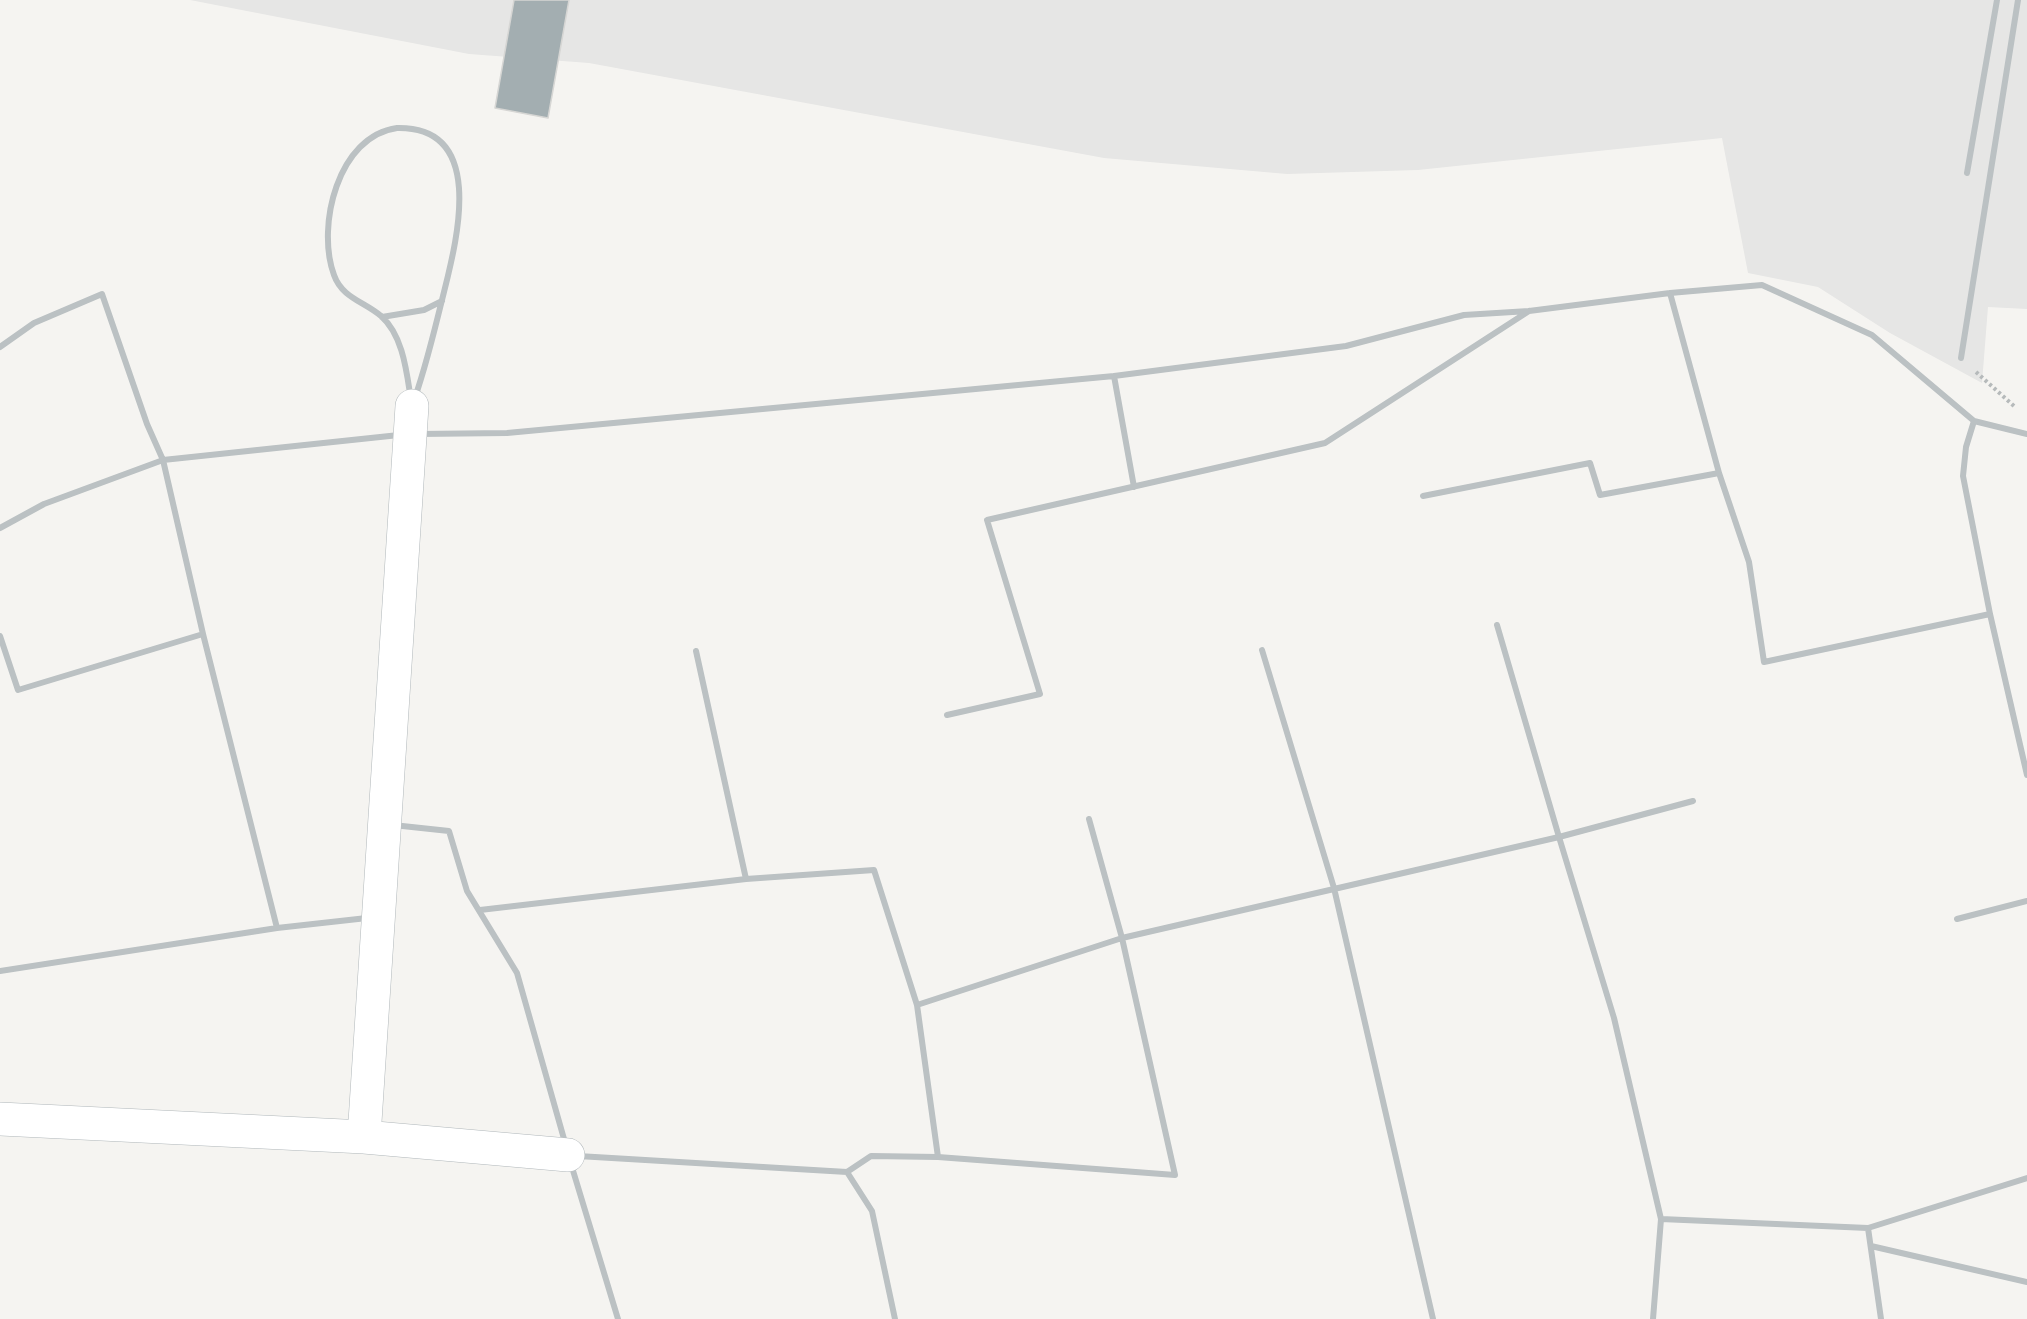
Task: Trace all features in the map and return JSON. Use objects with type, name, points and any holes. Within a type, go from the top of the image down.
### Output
[{"type":"street","points":[[1967,173],[1997,0]]},
{"type":"street","points":[[1961,358],[2018,0]]},
{"type":"street","points":[[364,1137],[410,420],[401,352],[382,317],[353,299],[334,278],[328,244],[332,209],[347,164],[366,141],[386,129],[409,128],[429,133],[444,146],[454,166],[459,192],[459,226],[434,339],[410,420]]},
{"type":"street","points":[[0,528],[44,504],[163,460],[410,420],[507,434],[1114,376],[1346,346],[1464,315],[1529,311],[1670,293],[1762,285],[1872,335],[1974,421],[2027,434]]},
{"type":"street","points":[[1670,293],[1719,473],[1749,562],[1764,662],[1990,614]]},
{"type":"street","points":[[0,347],[34,323],[102,294],[147,424],[163,460],[203,634],[277,928]]},
{"type":"street","points":[[382,317],[424,310],[441,301]]},
{"type":"street","points":[[947,715],[1040,694],[987,520],[1325,442],[1529,311]]},
{"type":"street","points":[[1114,376],[1134,487]]},
{"type":"street","points":[[1974,421],[1966,447],[1964,476],[1990,614],[2027,775]]},
{"type":"street","points":[[1423,496],[1590,463],[1600,495],[1719,473]]},
{"type":"street","points":[[1497,625],[1614,1018],[1661,1219],[1653,1319]]},
{"type":"street","points":[[0,636],[18,690],[203,634]]},
{"type":"street","points":[[1262,650],[1334,888],[1433,1319]]},
{"type":"street","points":[[696,651],[746,879]]},
{"type":"street","points":[[916,1005],[1122,938],[1560,837],[1693,801]]},
{"type":"street","points":[[0,1119],[364,1137],[568,1155],[847,1172],[871,1156],[938,1157],[1175,1175],[1122,938],[1089,819]]},
{"type":"street","points":[[384,824],[449,831],[467,891],[518,973],[568,1155],[618,1319]]},
{"type":"street","points":[[480,910],[746,879],[874,870],[916,1005],[938,1157]]},
{"type":"street","points":[[1958,919],[2027,901]]},
{"type":"street","points":[[0,971],[277,928],[378,916]]},
{"type":"street","points":[[847,1172],[872,1211],[895,1319]]},
{"type":"street","points":[[1661,1219],[1868,1228],[2027,1178]]},
{"type":"street","points":[[1868,1228],[1881,1319]]},
{"type":"street","points":[[1871,1246],[2027,1282]]},
{"type":"path","points":[[1961,358],[2019,410]]},
{"type":"shaded area","points":[[190,0],[2027,0],[2027,309],[1988,307],[1982,383],[1890,333],[1818,287],[1748,273],[1722,138],[1418,170],[1287,174],[1104,158],[589,63],[469,54]]},
{"type":"building","points":[[514,0],[569,0],[548,118],[495,108]]}]
